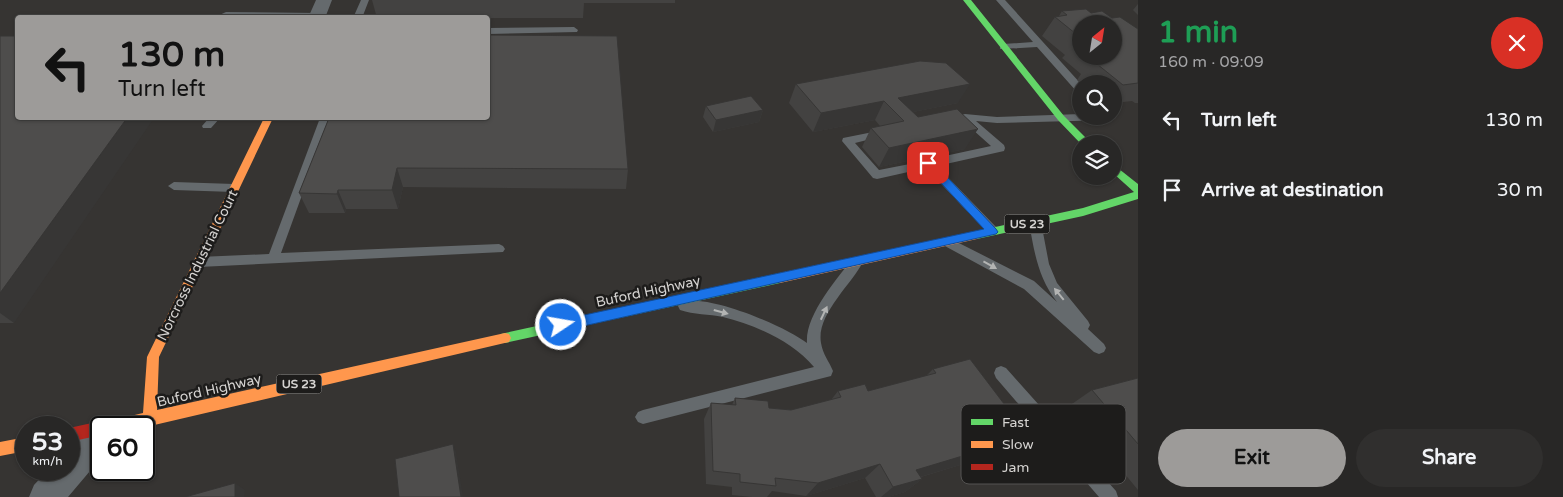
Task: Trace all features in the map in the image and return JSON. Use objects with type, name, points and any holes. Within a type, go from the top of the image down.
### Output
[{"type":"main road","points":[[967,0],[1061,118],[1078,135]]},
{"type":"main road","name":"Norcross Industrial Court","points":[[150,416],[154,357],[267,120]]},
{"type":"main road","points":[[1122,176],[1138,190]]},
{"type":"main road","name":"Buford Highway","points":[[155,418],[449,350],[1083,212],[1138,195]]},
{"type":"main road","points":[[0,449],[15,446]]},
{"type":"street","points":[[317,15],[324,0]]},
{"type":"street","points":[[46,497],[90,447]]},
{"type":"lane","points":[[358,15],[365,0]]},
{"type":"lane","points":[[1000,0],[1072,80]]},
{"type":"lane","points":[[490,31],[574,30]]},
{"type":"lane","points":[[1003,47],[1040,44]]},
{"type":"lane","points":[[938,123],[965,117],[997,120],[1072,118]]},
{"type":"lane","points":[[881,137],[847,141],[877,175],[903,166],[951,155],[1000,148],[965,117]]},
{"type":"lane","points":[[207,126],[212,120]]},
{"type":"lane","points":[[273,259],[324,120]]},
{"type":"lane","points":[[926,161],[992,232]]},
{"type":"lane","points":[[174,186],[234,188]]},
{"type":"lane","points":[[947,242],[1029,285],[1098,348],[1052,286],[1043,264],[1035,222]]},
{"type":"lane","points":[[199,262],[499,249]]},
{"type":"lane","points":[[818,359],[814,337],[822,316],[833,293],[858,261]]},
{"type":"lane","points":[[644,417],[826,371],[812,353],[780,333],[742,318],[700,307],[656,305]]},
{"type":"lane","points":[[1001,373],[1028,404]]},
{"type":"lane","points":[[1099,484],[1110,497]]},
{"type":"building","points":[[1086,9],[1091,13],[1102,11],[1108,15],[1072,15],[1072,31],[1055,17],[1067,15],[1062,11]]},
{"type":"building","points":[[1122,18],[1138,29],[1138,83],[1123,85],[1122,75],[1111,75],[1098,65],[1122,65]]},
{"type":"building","points":[[490,35],[617,36],[628,169],[397,168],[392,190],[338,190],[337,194],[299,193],[328,120],[490,120]]},
{"type":"building","points":[[0,36],[15,36],[15,120],[126,120],[0,293]]},
{"type":"building","points":[[920,61],[946,63],[970,84],[898,98],[918,117],[957,109],[978,129],[889,148],[871,128],[904,121],[884,101],[821,113],[796,84]]},
{"type":"building","points":[[751,96],[763,110],[716,120],[706,106]]},
{"type":"building","points":[[970,359],[1004,404],[961,404],[961,456],[916,470],[922,479],[893,487],[880,464],[818,483],[775,478],[776,486],[740,482],[740,474],[713,471],[711,403],[736,405],[735,398],[768,401],[769,408],[791,410],[841,397],[838,391],[865,384],[868,391],[936,373],[933,369]]},
{"type":"building","points":[[1138,378],[1138,444],[1126,430],[1126,404],[1104,404],[1092,390]]},
{"type":"building","points":[[453,444],[461,497],[399,497],[395,459]]},
{"type":"building","points":[[235,483],[235,497],[185,497]]},
{"type":"traffic: fast","points":[[967,0],[1061,118],[1078,135]]},
{"type":"traffic: fast","points":[[1122,176],[1138,190]]},
{"type":"traffic: fast","points":[[977,235],[1083,212],[1138,195]]},
{"type":"traffic: fast","points":[[505,338],[780,278]]},
{"type":"traffic: slow","points":[[150,416],[153,357],[267,120]]},
{"type":"traffic: slow","points":[[780,278],[977,235]]},
{"type":"traffic: slow","points":[[155,417],[505,338]]},
{"type":"traffic: slow","points":[[0,449],[15,446]]},
{"type":"traffic: jam","points":[[80,433],[90,430]]},
{"type":"route","points":[[561,325],[992,232],[928,163]]}]
